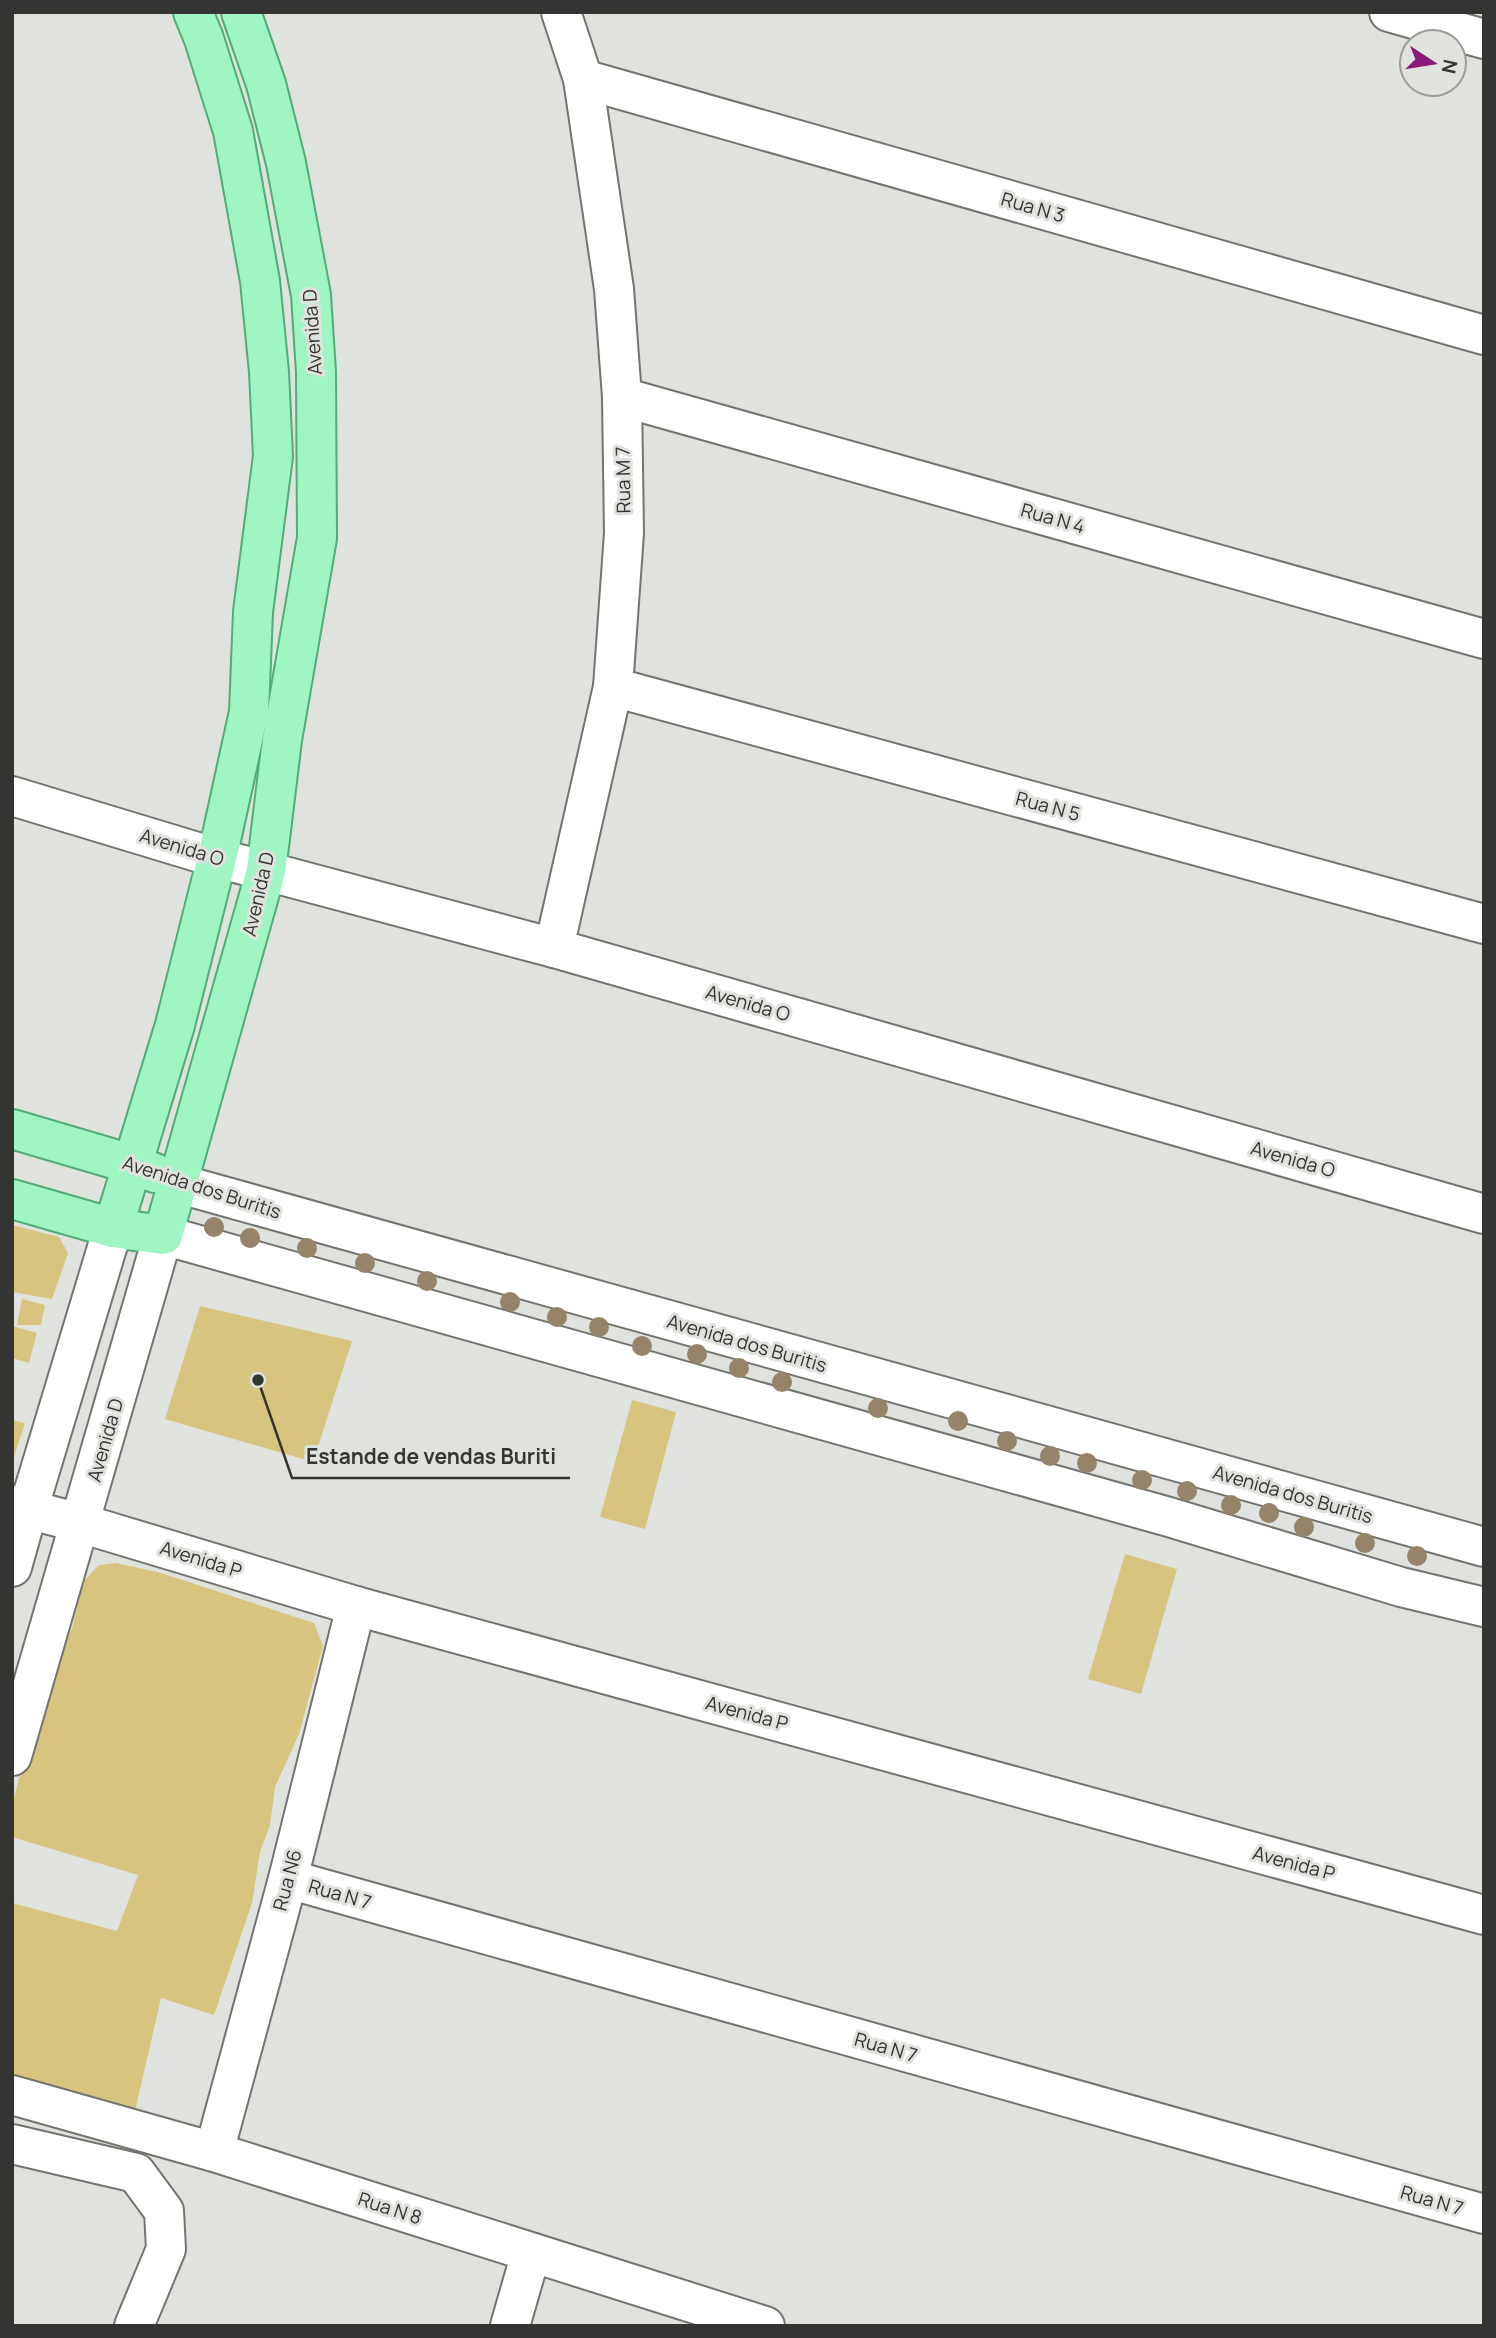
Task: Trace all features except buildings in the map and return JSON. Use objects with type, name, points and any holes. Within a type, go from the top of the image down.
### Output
[{"type":"main road","points":[[113,1228],[175,1026],[218,858],[249,712],[253,612],[273,456],[269,372],[260,281],[233,131],[193,12]]},
{"type":"main road","name":"Avenida D","points":[[163,1235],[180,1184],[266,871],[282,740],[317,538],[316,372],[311,295],[286,163],[266,85],[241,12]]},
{"type":"main road","name":"Avenida dos Buritis","points":[[12,1129],[131,1164],[180,1184]]},
{"type":"main road","points":[[12,1199],[113,1228],[163,1235]]},
{"type":"street","name":"Rua M 7","points":[[554,948],[613,687],[624,533],[622,397],[614,289],[583,79],[562,12]]},
{"type":"street","points":[[1389,12],[1484,39]]},
{"type":"street","name":"Rua N 3","points":[[583,79],[1484,335]]},
{"type":"street","name":"Rua N 4","points":[[622,397],[1484,639]]},
{"type":"street","name":"Rua N 5","points":[[613,687],[1484,924]]},
{"type":"street","name":"Avenida O","points":[[12,796],[218,858],[554,948],[1484,1214]]},
{"type":"street","name":"Avenida dos Buritis","points":[[180,1184],[1484,1547]]},
{"type":"street","points":[[12,1567],[20,1507],[113,1228]]},
{"type":"street","points":[[163,1235],[1169,1517],[1401,1587],[1484,1607]]},
{"type":"street","name":"Avenida D","points":[[12,1756],[163,1235]]},
{"type":"street","name":"Avenida P","points":[[20,1507],[356,1606],[1484,1915]]},
{"type":"street","name":"Rua N6","points":[[214,2152],[288,1879],[356,1606]]},
{"type":"street","name":"Rua N 7","points":[[288,1879],[1484,2214]]},
{"type":"street","name":"Rua N 8","points":[[12,2095],[214,2152],[765,2326]]},
{"type":"street","points":[[12,2144],[136,2172],[164,2211],[166,2249],[134,2326]]},
{"type":"street","points":[[510,2326],[531,2253]]},
{"type":"place","name":"Estande de vendas Buriti","points":[[258,1380]]}]
